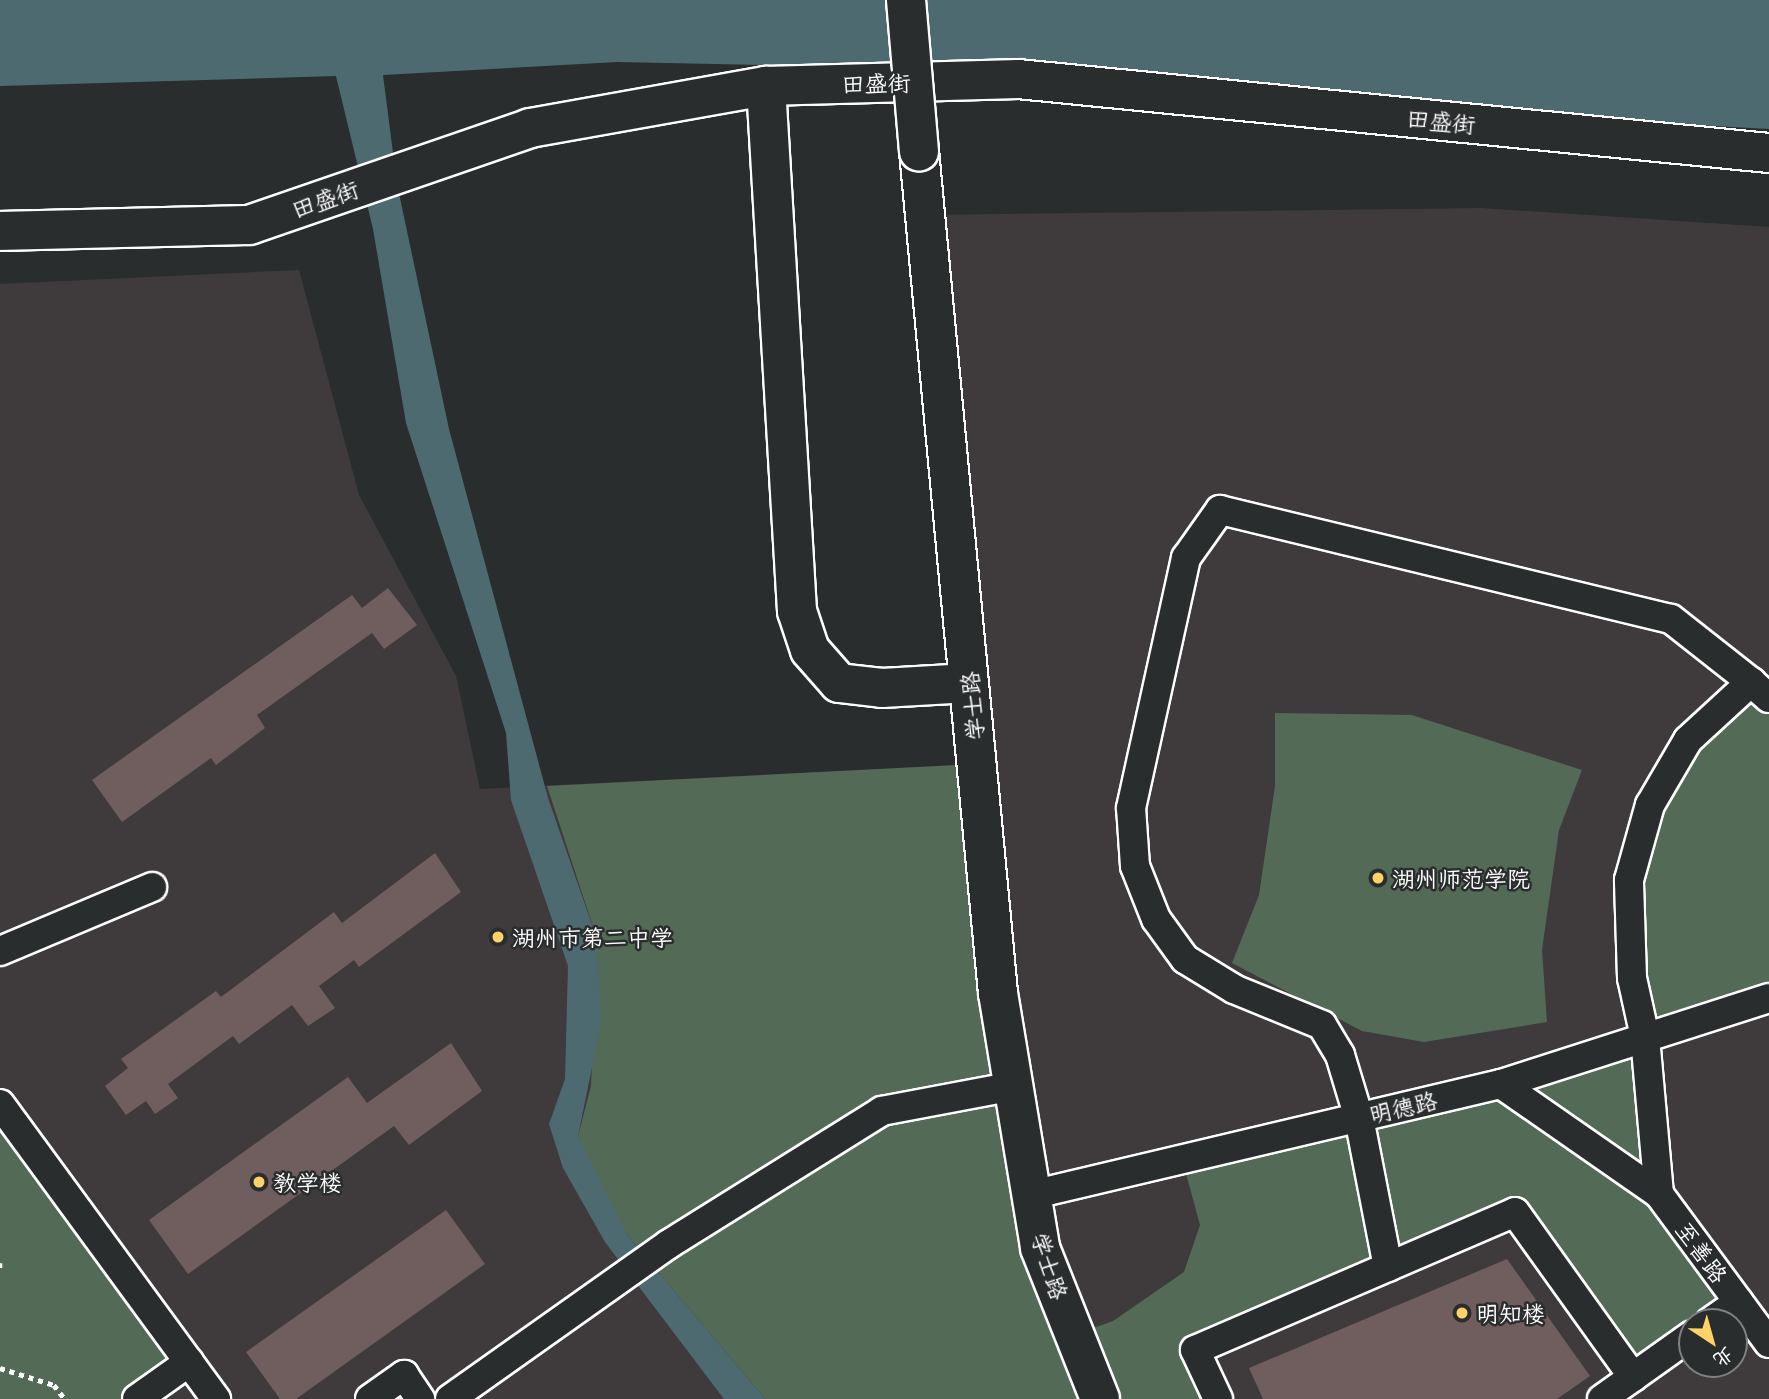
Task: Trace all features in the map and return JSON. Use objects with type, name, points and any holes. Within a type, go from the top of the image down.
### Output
[{"type":"street","name":"学士路","points":[[906,0],[969,683],[1014,1086],[1040,1248],[1100,1399]]},
{"type":"street","name":"田盛街","points":[[0,231],[249,225],[530,128],[766,86],[1018,79],[1769,153]]},
{"type":"street","points":[[766,86],[797,611],[810,650],[839,683],[882,688],[969,683]]},
{"type":"street","points":[[1388,1267],[1359,1118],[1340,1055],[1322,1025],[1234,989],[1185,959],[1156,919],[1135,866],[1131,808],[1186,558],[1220,510],[1671,620],[1760,690],[1674,759],[1639,840],[1629,880],[1628,929],[1645,1037],[1659,1194]]},
{"type":"street","points":[[0,951],[152,887]]},
{"type":"street","name":"明德路","points":[[1031,1195],[1501,1084],[1769,998]]},
{"type":"street","points":[[1501,1084],[1659,1194]]},
{"type":"street","points":[[450,1399],[669,1244],[882,1111],[1014,1086]]},
{"type":"street","points":[[0,1104],[216,1399]]},
{"type":"street","name":"至善路","points":[[1659,1194],[1769,1343]]},
{"type":"street","points":[[1218,1399],[1195,1350],[1515,1212],[1633,1377]]},
{"type":"street","points":[[1730,1308],[1739,1302]]},
{"type":"street","points":[[1602,1399],[1678,1345]]},
{"type":"street","points":[[137,1399],[189,1362]]},
{"type":"street","points":[[370,1399],[404,1375],[420,1399]]},
{"type":"path","points":[[0,1262],[0,1272]]},
{"type":"path","points":[[0,1368],[54,1385],[65,1399]]},
{"type":"shaded area","points":[[1481,208],[1769,227],[1769,1399],[0,1399],[0,284],[299,270],[359,495],[456,676],[480,789],[977,764],[925,215]]},
{"type":"green space","points":[[1751,682],[1769,698],[1769,998],[1645,1036],[1659,1194],[1739,1302],[1730,1308],[1678,1308],[1678,1335],[1633,1377],[1514,1212],[1195,1350],[1218,1399],[765,1399],[628,1236],[600,1191],[578,1136],[591,1086],[597,939],[547,786],[977,764],[998,993],[1074,1335],[1113,1321],[1184,1272],[1200,1225],[1182,1159],[1645,1037],[1632,978],[1650,805]]},
{"type":"green space","points":[[1275,713],[1412,715],[1582,770],[1559,830],[1542,950],[1547,1022],[1424,1042],[1362,1031],[1232,963],[1259,895],[1275,786]]},
{"type":"green space","points":[[0,1104],[189,1362],[137,1399],[0,1399]]},
{"type":"water","points":[[0,0],[1769,0],[1769,129],[1583,119],[1097,72],[617,62],[383,75],[397,184],[449,429],[548,798],[597,939],[601,1023],[578,1136],[628,1236],[765,1399],[724,1399],[605,1242],[563,1168],[549,1124],[565,1079],[568,966],[511,800],[506,733],[406,423],[373,229],[336,76],[0,86]]},
{"type":"building","points":[[388,588],[417,625],[384,649],[372,633],[257,715],[265,728],[216,765],[211,758],[122,822],[92,780],[352,595],[362,608]]},
{"type":"building","points":[[435,853],[461,892],[359,967],[354,960],[319,986],[335,1008],[308,1026],[292,1005],[239,1044],[233,1036],[168,1084],[178,1098],[155,1114],[146,1101],[126,1115],[105,1086],[128,1068],[121,1059],[216,991],[221,997],[334,912],[342,923]]},
{"type":"building","name":"教学楼","points":[[451,1043],[482,1091],[409,1145],[394,1126],[188,1274],[149,1220],[348,1077],[367,1103]]},
{"type":"building","points":[[446,1210],[485,1264],[296,1399],[280,1399],[246,1352]]},
{"type":"building","name":"明知楼","points":[[1507,1259],[1590,1376],[1557,1399],[1263,1399],[1249,1368]]},
{"type":"place","name":"湖州师范学院","points":[[1378,878]]},
{"type":"place","name":"湖州市第二中学","points":[[498,937]]},
{"type":"place","name":"教学楼","points":[[259,1182]]},
{"type":"place","name":"明知楼","points":[[1462,1313]]}]
